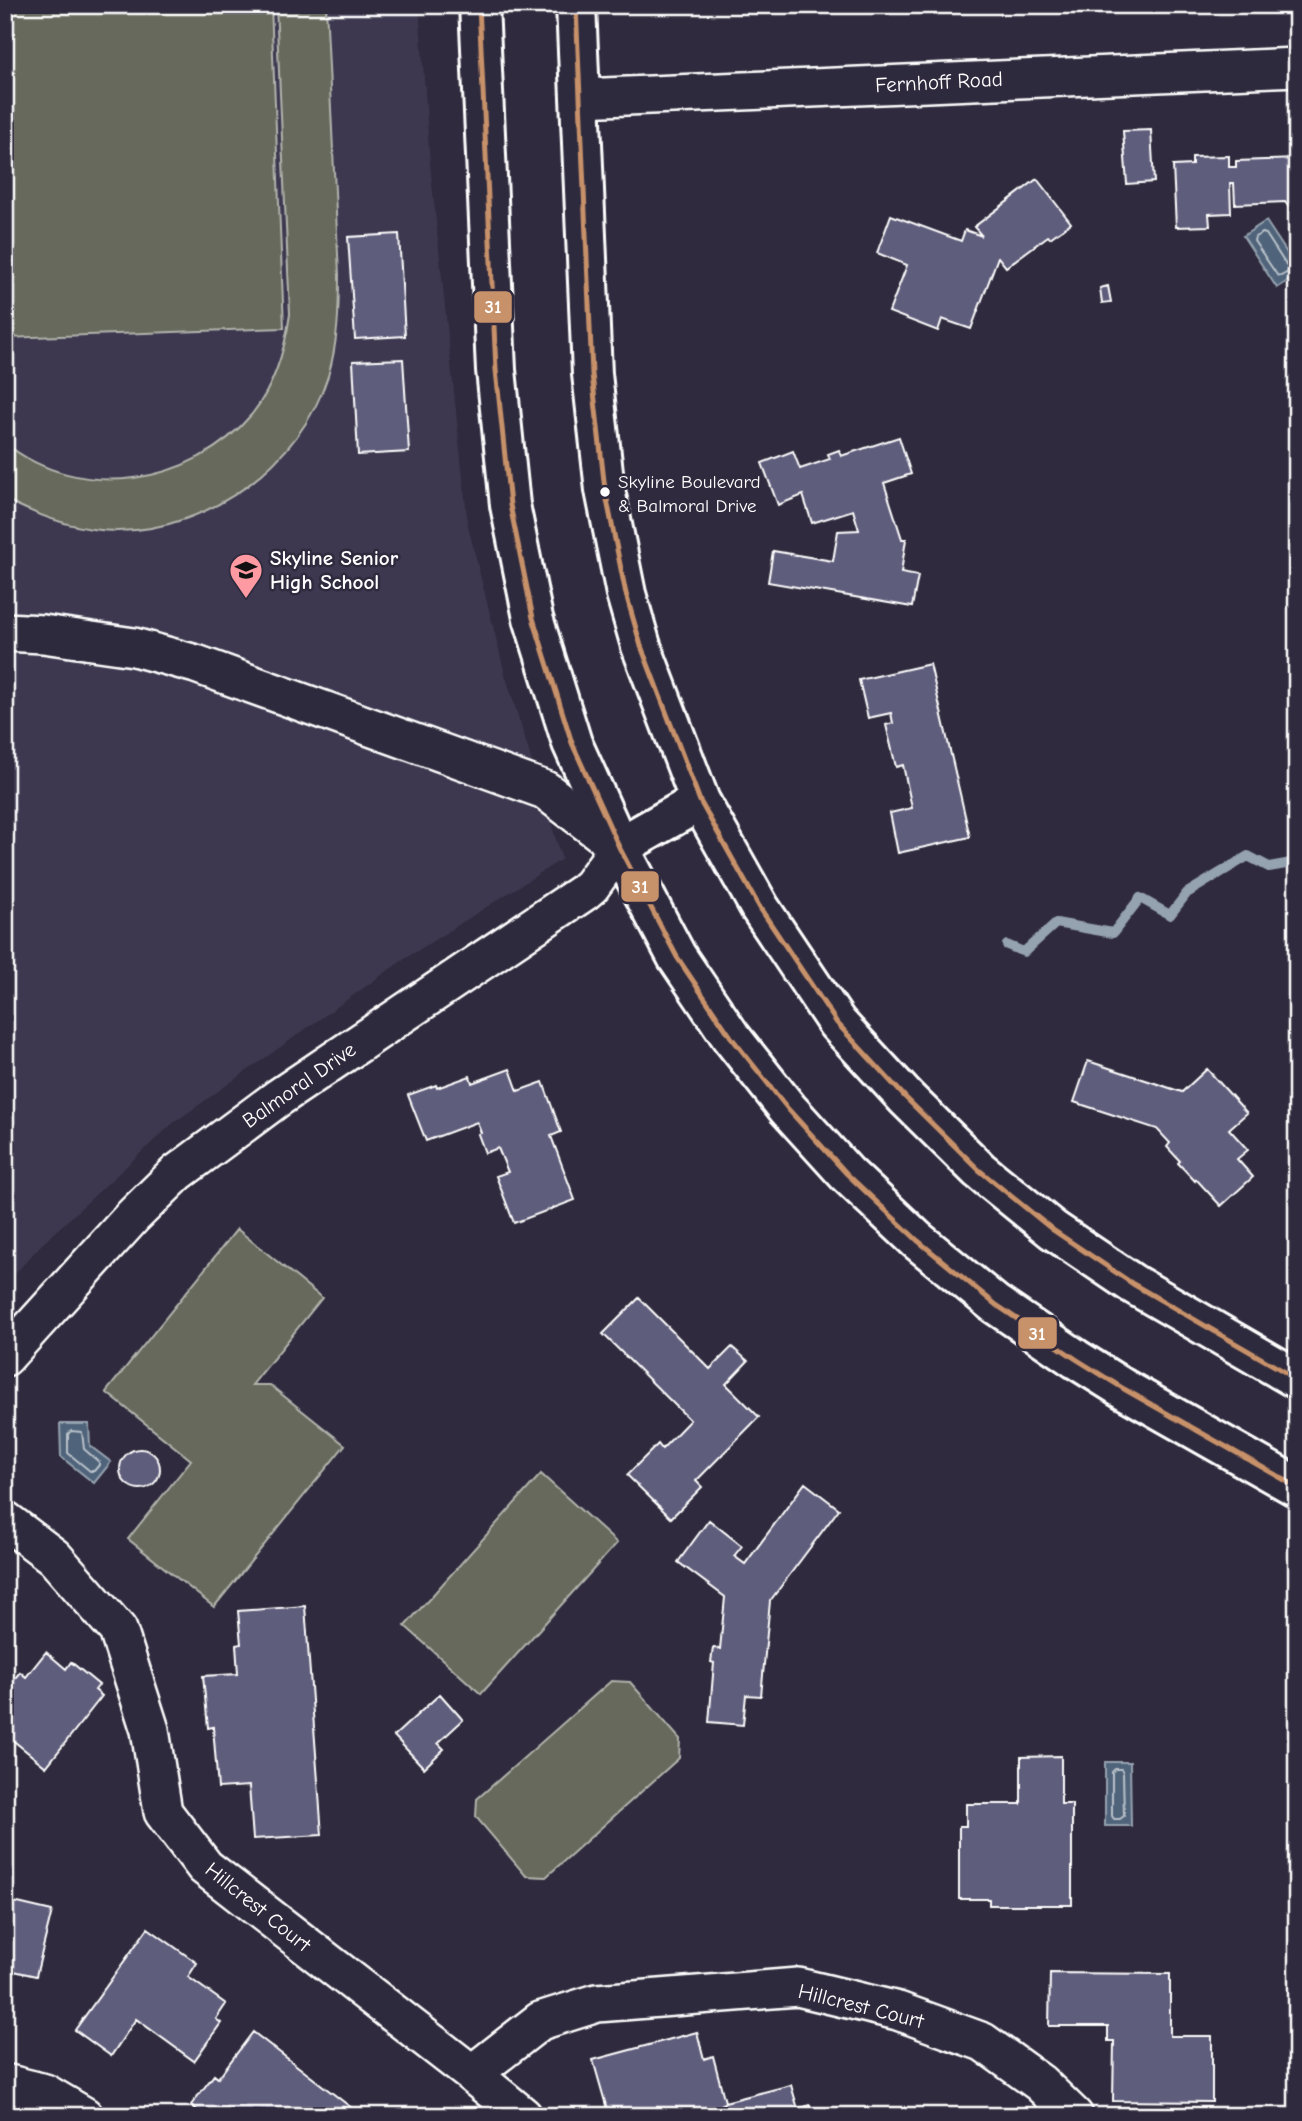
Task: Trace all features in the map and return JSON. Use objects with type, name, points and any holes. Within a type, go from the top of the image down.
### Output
[{"type":"main road","points":[[479,5],[496,370],[510,505],[533,618],[572,743],[619,846],[677,957],[731,1037],[788,1109],[846,1174],[917,1240],[995,1304],[1124,1389],[1297,1487]]},
{"type":"main road","points":[[576,5],[592,374],[605,490],[625,594],[700,800],[760,908],[836,1023],[970,1161],[1053,1230],[1133,1284],[1297,1379]]},
{"type":"main road","points":[[619,846],[700,800]]},
{"type":"street","name":"Fernhoff Road","points":[[581,98],[1297,67]]},
{"type":"street","points":[[5,632],[43,634],[134,647],[196,664],[545,790],[619,846]]},
{"type":"street","name":"Balmoral Drive","points":[[5,1357],[177,1173],[278,1098],[584,892],[619,846]]},
{"type":"street","name":"Hillcrest Court","points":[[5,1520],[54,1557],[118,1630],[150,1730],[163,1812],[205,1867],[523,2116]]},
{"type":"street","name":"Hillcrest Court","points":[[472,2074],[540,2021],[597,2003],[798,1987],[898,2011],[983,2042],[1040,2083],[1074,2116]]},
{"type":"street","points":[[5,2083],[45,2093],[85,2116]]},
{"type":"shaded area","name":"Skyline Senior High School","points":[[5,5],[419,5],[430,164],[468,526],[505,674],[562,859],[403,960],[172,1124],[41,1245],[5,1285]]},
{"type":"green space","points":[[5,5],[271,5],[284,328],[5,338]]},
{"type":"green space","points":[[276,5],[326,5],[339,300],[331,364],[315,408],[274,463],[247,486],[217,505],[186,519],[152,528],[118,531],[88,529],[32,512],[5,499],[5,443],[34,462],[66,474],[100,479],[134,478],[167,471],[198,457],[227,438],[252,414],[267,391],[282,354],[290,314]]},
{"type":"green space","points":[[237,1229],[322,1298],[252,1385],[270,1385],[345,1445],[214,1607],[128,1539],[191,1460],[106,1392]]},
{"type":"green space","points":[[541,1474],[617,1543],[481,1694],[405,1626]]},
{"type":"green space","points":[[611,1681],[630,1682],[680,1739],[679,1758],[546,1877],[526,1876],[476,1817],[477,1799]]},
{"type":"water","points":[[1266,221],[1297,268],[1297,275],[1277,288],[1243,236]]},
{"type":"water","points":[[60,1424],[89,1424],[90,1446],[111,1462],[94,1483],[61,1457]]},
{"type":"water","points":[[1105,1762],[1130,1762],[1131,1826],[1105,1826]]},
{"type":"building","points":[[1151,130],[1154,182],[1127,184],[1123,131]]},
{"type":"building","points":[[1229,156],[1229,167],[1236,167],[1236,161],[1297,159],[1297,206],[1291,210],[1285,202],[1235,204],[1234,183],[1230,183],[1231,213],[1209,214],[1210,226],[1176,227],[1173,166],[1192,165],[1192,157]]},
{"type":"building","points":[[1037,179],[1071,223],[1050,238],[1048,236],[1006,267],[998,257],[971,329],[942,319],[938,331],[889,312],[907,265],[877,253],[891,215],[961,241],[965,230],[982,236],[974,227]]},
{"type":"building","points":[[399,234],[405,336],[355,339],[348,237]]},
{"type":"building","points":[[1108,286],[1111,302],[1102,303],[1100,288]]},
{"type":"building","points":[[403,359],[409,452],[358,455],[353,361]]},
{"type":"building","points":[[899,437],[911,474],[884,483],[902,539],[906,539],[901,573],[918,576],[912,607],[768,582],[773,551],[833,561],[838,531],[859,530],[853,510],[812,523],[803,495],[778,505],[762,463],[793,451],[800,469],[830,459],[828,454],[839,450],[841,456]]},
{"type":"building","points":[[930,664],[970,837],[898,853],[890,813],[912,808],[903,765],[896,767],[886,725],[893,723],[891,713],[868,718],[859,680]]},
{"type":"building","points":[[1088,1061],[1182,1092],[1207,1069],[1247,1113],[1229,1129],[1248,1150],[1237,1159],[1253,1177],[1221,1206],[1178,1163],[1180,1161],[1167,1147],[1170,1143],[1157,1129],[1074,1102]]},
{"type":"building","points":[[510,1069],[518,1091],[543,1082],[561,1132],[551,1136],[575,1200],[514,1223],[496,1176],[508,1172],[498,1148],[485,1153],[477,1122],[426,1141],[408,1095],[470,1076],[472,1083]]},
{"type":"building","points":[[639,1298],[710,1369],[732,1347],[748,1361],[726,1384],[759,1417],[696,1481],[702,1487],[671,1518],[627,1475],[658,1444],[662,1449],[690,1420],[603,1334]]},
{"type":"building","points":[[140,1449],[148,1450],[154,1455],[159,1461],[159,1477],[154,1483],[148,1488],[140,1489],[132,1488],[126,1483],[121,1477],[120,1469],[121,1461],[126,1455],[132,1450]]},
{"type":"building","points":[[805,1483],[839,1509],[770,1601],[761,1696],[746,1695],[743,1725],[709,1722],[714,1663],[711,1662],[713,1648],[720,1649],[725,1597],[678,1562],[709,1520],[742,1546],[734,1556],[745,1564]]},
{"type":"building","points":[[305,1606],[322,1835],[253,1839],[249,1786],[218,1788],[213,1727],[208,1728],[203,1676],[238,1674],[236,1645],[241,1644],[238,1611]]},
{"type":"building","points":[[46,1652],[66,1669],[71,1662],[99,1685],[95,1690],[102,1696],[46,1767],[5,1734],[5,1690],[20,1672],[26,1677]]},
{"type":"building","points":[[440,1694],[463,1720],[438,1743],[444,1749],[424,1768],[394,1736]]},
{"type":"building","points":[[1061,1756],[1061,1804],[1072,1804],[1072,1905],[989,1905],[989,1899],[959,1899],[959,1826],[966,1826],[966,1804],[1021,1804],[1021,1757]]},
{"type":"building","points":[[5,1900],[52,1911],[36,1976],[5,1969]]},
{"type":"building","points":[[148,1928],[197,1963],[188,1977],[226,2004],[216,2019],[221,2023],[194,2061],[136,2019],[111,2056],[75,2030]]},
{"type":"building","points":[[1050,1973],[1170,1974],[1170,2036],[1212,2036],[1212,2102],[1113,2101],[1114,2041],[1108,2041],[1108,2026],[1049,2026]]},
{"type":"building","points":[[253,2032],[357,2112],[355,2116],[205,2116],[191,2105],[214,2075],[218,2078]]},
{"type":"building","points":[[697,2032],[704,2059],[713,2056],[725,2102],[708,2116],[609,2116],[593,2060]]},
{"type":"building","points":[[791,2085],[798,2109],[810,2105],[813,2116],[708,2116],[725,2102]]},
{"type":"waterway","points":[[1007,945],[1024,952],[1056,923],[1113,933],[1140,898],[1170,915],[1187,893],[1248,856],[1269,867],[1297,862]]},
{"type":"transit line","name":"31","points":[[479,5],[496,370],[510,505],[533,618],[572,743],[619,847],[677,957],[731,1037],[788,1109],[847,1174],[917,1240],[995,1304],[1076,1359],[1297,1487]]},
{"type":"transit line","name":"31","points":[[576,5],[592,374],[605,490],[626,594],[641,646],[700,801],[760,908],[837,1023],[906,1098],[979,1170],[1053,1230],[1133,1284],[1297,1379]]},
{"type":"place","name":"Skyline Boulevard & Balmoral Drive","points":[[605,492]]},
{"type":"place","name":"Skyline Senior High School","points":[[246,600]]}]
